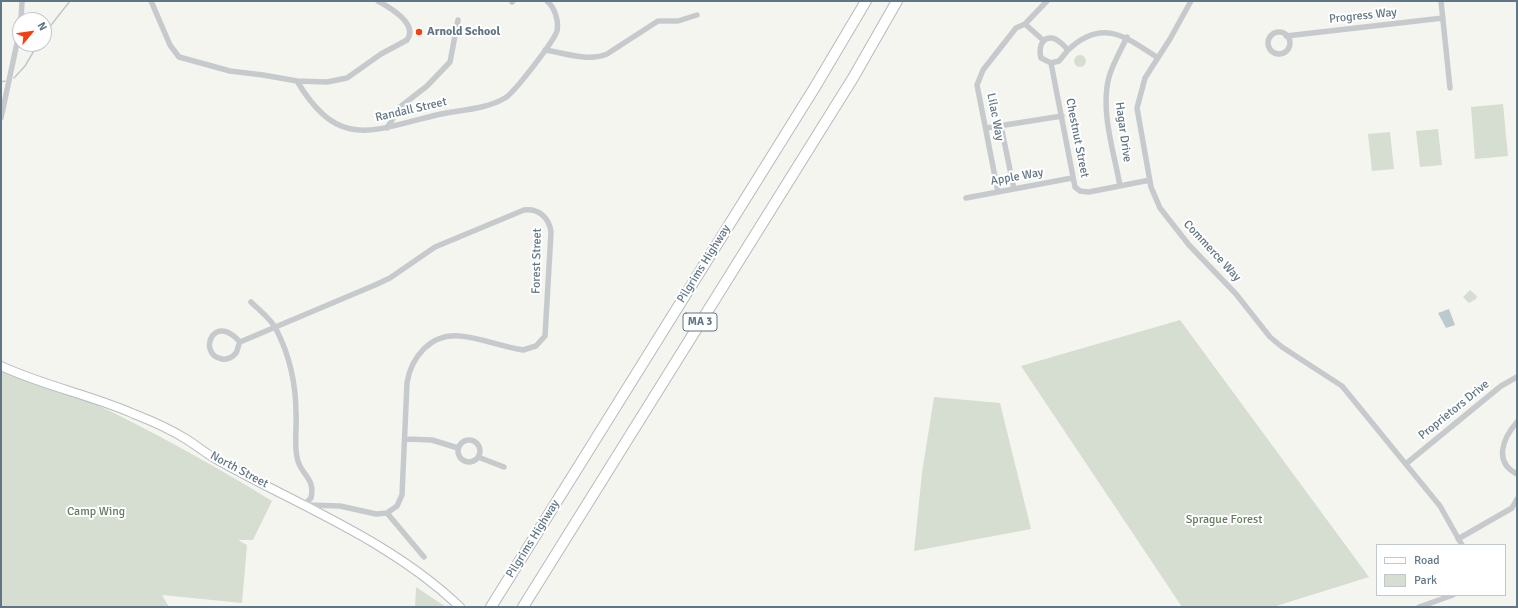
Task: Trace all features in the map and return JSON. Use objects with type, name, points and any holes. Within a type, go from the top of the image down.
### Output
[{"type":"highway","name":"Pilgrims Highway","points":[[491,607],[815,87],[866,1]]},
{"type":"highway","name":"MA 3","points":[[523,607],[849,84],[897,1]]},
{"type":"street","points":[[21,12],[22,1]]},
{"type":"street","points":[[151,1],[170,45],[179,57],[230,71],[263,74],[297,81],[327,82],[347,78],[407,40],[409,37],[409,30],[404,20],[378,1]]},
{"type":"street","name":"Randall Street","points":[[297,81],[311,104],[330,121],[345,127],[361,130],[387,128],[427,117],[487,105],[504,99],[512,92],[554,38],[557,24],[554,10],[547,1]]},
{"type":"street","name":"Lilac Way","points":[[998,192],[977,85],[983,70],[1016,28],[1025,24],[1047,1]]},
{"type":"street","name":"Commerce Way","points":[[1191,1],[1145,78],[1137,108],[1150,180],[1160,208],[1171,224],[1232,289],[1270,337],[1282,347],[1342,386],[1440,506],[1461,544]]},
{"type":"street","points":[[1442,1],[1450,88]]},
{"type":"street","points":[[545,50],[578,56],[598,57],[608,54],[658,21],[678,21],[697,14]]},
{"type":"street","name":"Progress Way","points":[[1286,36],[1443,18]]},
{"type":"street","points":[[387,128],[400,107],[426,86],[450,62],[458,20]]},
{"type":"street","points":[[1025,24],[1044,41]]},
{"type":"street","points":[[1068,50],[1060,42],[1053,38],[1044,41],[1039,51],[1041,58],[1051,63],[1059,61],[1068,50],[1083,38],[1100,32],[1109,32],[1127,37],[1158,58]]},
{"type":"street","name":"Hagar Drive","points":[[1120,186],[1106,112],[1110,76],[1127,37]]},
{"type":"street","points":[[1,118],[15,52]]},
{"type":"street","name":"Chestnut Street","points":[[1051,63],[1062,116],[1072,178],[1075,187],[1080,191],[1089,192],[1150,180]]},
{"type":"street","points":[[986,128],[1062,116]]},
{"type":"street","points":[[1001,126],[1014,189]]},
{"type":"street","name":"Apple Way","points":[[966,198],[1072,178]]},
{"type":"street","name":"Forest Street","points":[[240,342],[275,328],[302,314],[381,283],[429,250],[524,210],[532,210],[540,213],[547,221],[550,232],[547,284],[547,321],[543,339],[533,348],[523,350],[453,336],[441,338],[424,347],[413,361],[409,372],[406,391],[406,439],[402,495],[397,506],[387,513]]},
{"type":"street","points":[[251,302],[275,328],[294,382],[297,460],[312,485],[311,498],[304,505]]},
{"type":"street","points":[[221,331],[233,333],[240,342],[236,354],[226,360],[216,357],[210,348],[211,339],[215,333],[221,331]]},
{"type":"street","name":"North Street","points":[[1,366],[30,379],[72,391],[154,422],[185,438],[215,459],[396,555],[429,579],[460,607]]},
{"type":"street","name":"Proprietors Drive","points":[[1406,463],[1501,386],[1517,377]]},
{"type":"street","points":[[1517,422],[1502,447],[1502,456],[1504,464],[1517,474]]},
{"type":"street","points":[[406,439],[432,440],[458,448]]},
{"type":"street","points":[[473,441],[480,450],[478,457],[472,462],[465,462],[458,455],[458,448],[462,442],[473,441]]},
{"type":"street","points":[[478,457],[504,467]]},
{"type":"street","points":[[1458,539],[1512,508],[1517,499]]},
{"type":"street","points":[[304,505],[340,506],[376,514],[387,513],[424,557]]},
{"type":"street","points":[[1419,607],[1450,596]]},
{"type":"green space","points":[[1078,55],[1082,55],[1086,61],[1082,67],[1078,67],[1074,63],[1074,59]]},
{"type":"green space","points":[[1503,104],[1508,156],[1475,159],[1471,107]]},
{"type":"green space","points":[[1438,129],[1442,165],[1420,167],[1416,131]]},
{"type":"green space","points":[[1390,132],[1394,169],[1372,171],[1368,134]]},
{"type":"green space","points":[[1470,290],[1477,296],[1476,299],[1469,303],[1463,297]]},
{"type":"green space","name":"Sprague Forest","points":[[1180,320],[1369,577],[1273,607],[1182,607],[1021,366]]},
{"type":"green space","name":"Camp Wing","points":[[1,362],[71,392],[140,426],[207,462],[272,501],[253,540],[238,540],[247,545],[242,603],[162,595],[169,607],[1,607]]},
{"type":"green space","points":[[934,397],[1000,403],[1031,529],[914,551],[922,473]]},
{"type":"green space","points":[[416,587],[446,607],[415,607]]},
{"type":"shaded area","points":[[1449,309],[1455,325],[1446,328],[1438,313]]},
{"type":"waterway","points":[[52,24],[70,1]]},
{"type":"waterway","points":[[14,78],[25,66],[33,52]]},
{"type":"waterway","points":[[1,82],[5,81]]},
{"type":"place","name":"Arnold School","points":[[419,32]]}]
